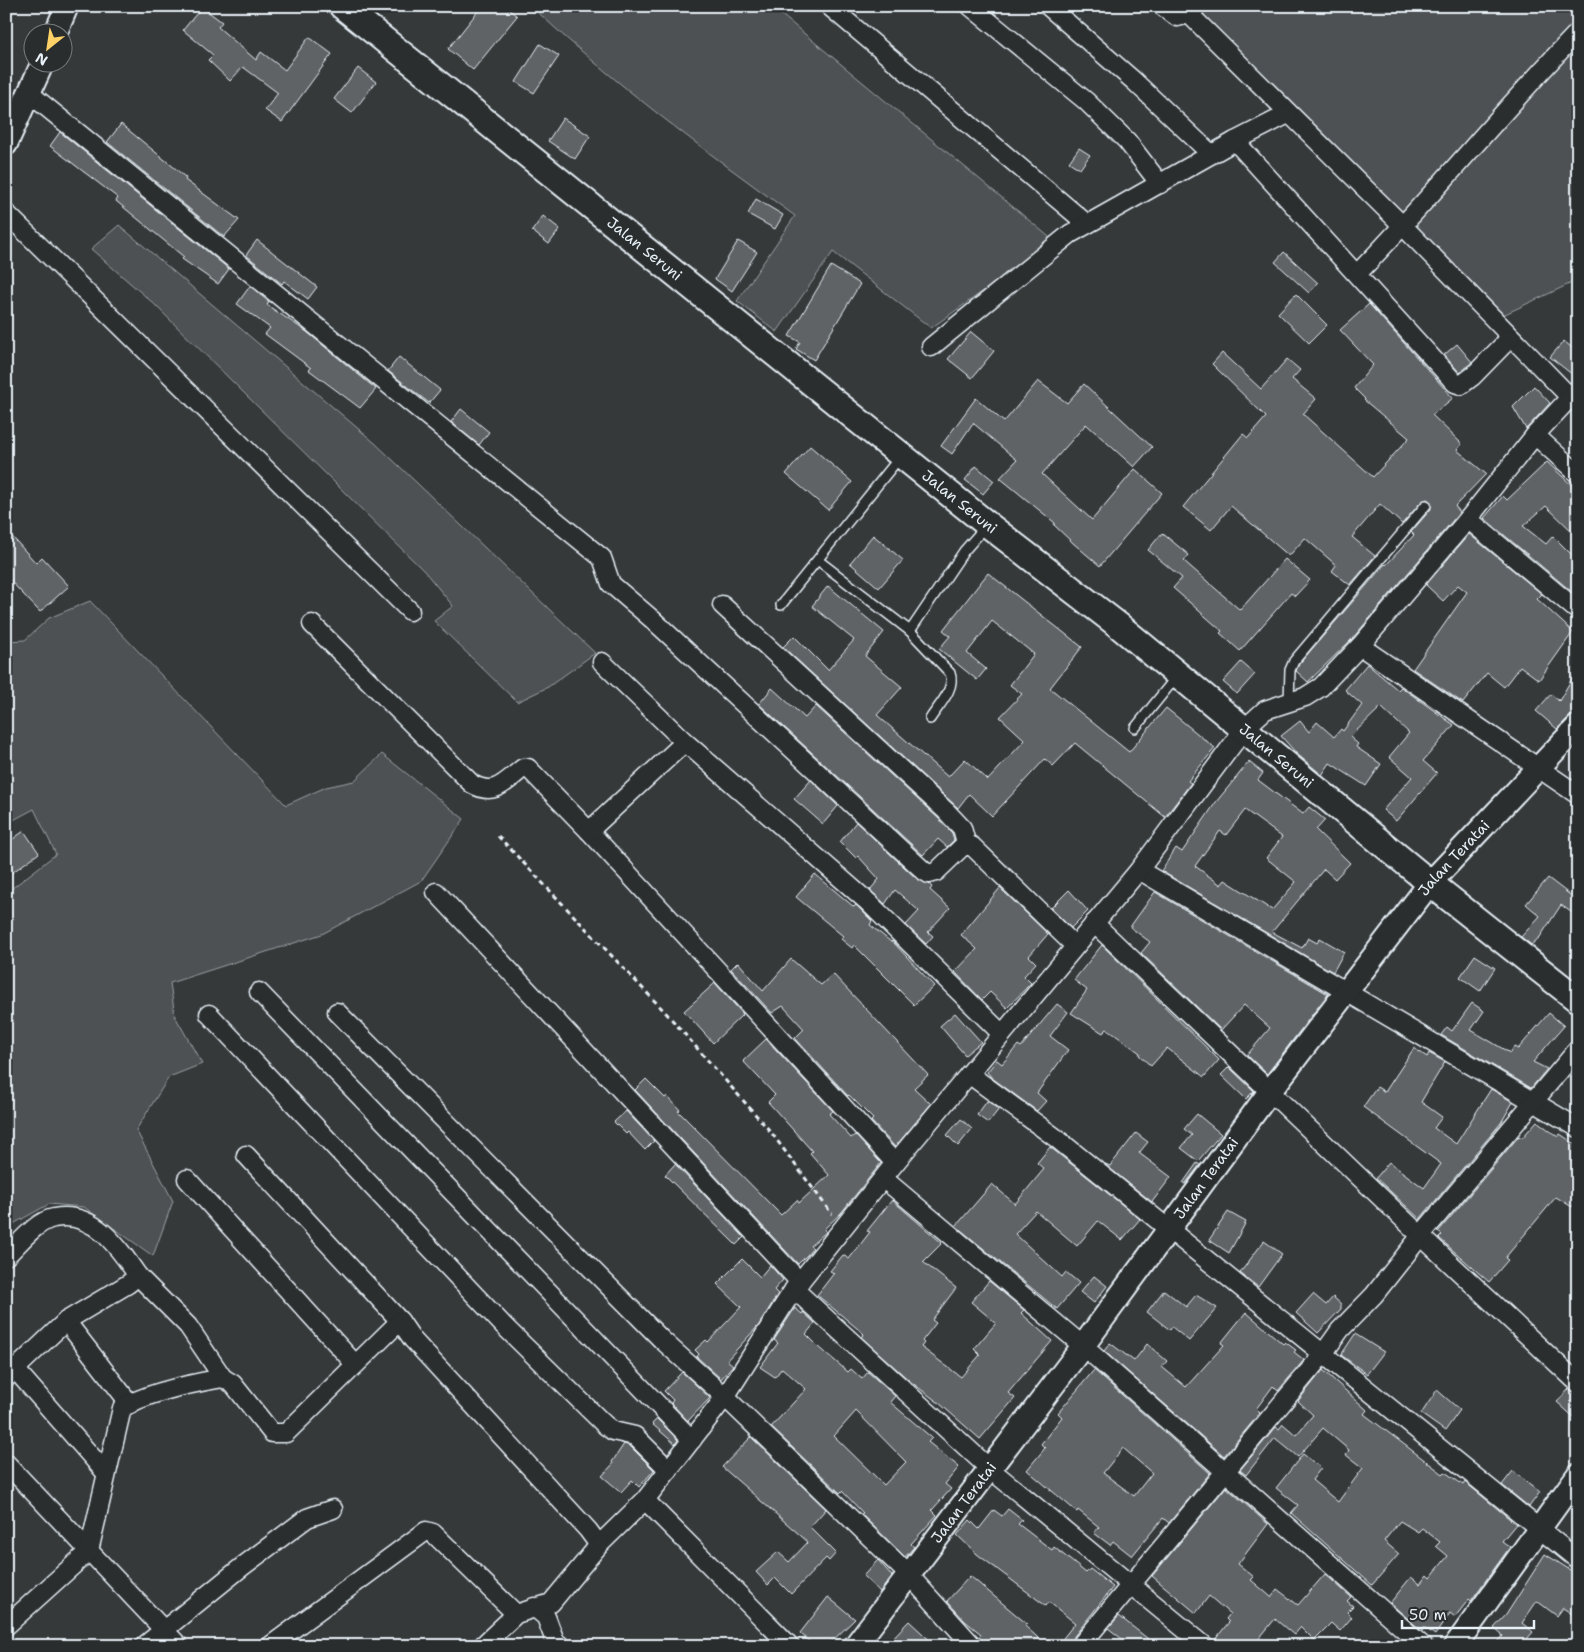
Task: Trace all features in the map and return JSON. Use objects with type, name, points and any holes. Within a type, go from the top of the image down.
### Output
[{"type":"main road","name":"Jalan Seruni","points":[[342,6],[894,455],[976,537],[1168,688],[1245,728],[1430,883],[1578,1000]]},
{"type":"street","points":[[60,22],[67,6]]},
{"type":"street","points":[[829,6],[1087,224]]},
{"type":"street","points":[[970,6],[1086,101],[1127,141],[1160,184]]},
{"type":"street","points":[[1048,6],[1134,81],[1211,154]]},
{"type":"street","points":[[482,1646],[516,1614],[534,1607],[551,1604],[599,1545],[645,1500],[725,1397],[797,1286],[895,1163],[1139,870],[1245,728],[1265,710],[1318,690],[1360,646],[1468,519],[1535,436],[1574,393],[1510,338],[1403,226],[1288,114],[1193,10],[1177,17],[1162,6]]},
{"type":"street","points":[[1357,274],[1403,226],[1524,89],[1578,32]]},
{"type":"street","points":[[6,144],[38,72]]},
{"type":"street","points":[[29,93],[602,558],[611,584],[618,592],[653,620],[924,872],[929,874],[936,872],[963,846],[978,850],[1075,946]]},
{"type":"street","points":[[931,347],[1070,234],[1211,154],[1288,114]]},
{"type":"street","points":[[1235,141],[1457,386],[1473,376],[1510,338]]},
{"type":"street","points":[[6,213],[410,611]]},
{"type":"street","points":[[1535,436],[1578,474]]},
{"type":"street","points":[[1468,519],[1578,611]]},
{"type":"street","points":[[722,605],[946,811],[962,828],[967,846]]},
{"type":"street","points":[[312,624],[472,784],[489,790],[498,787],[523,768],[528,768],[589,830],[895,1163]]},
{"type":"street","points":[[1360,646],[1578,795]]},
{"type":"street","points":[[602,662],[685,742],[868,902],[1002,1034]]},
{"type":"street","name":"Jalan Teratai","points":[[855,1646],[1083,1346],[1271,1090],[1430,883],[1578,726]]},
{"type":"street","points":[[589,830],[685,742]]},
{"type":"street","points":[[1139,870],[1578,1128]]},
{"type":"street","points":[[436,892],[797,1286],[990,1469],[1205,1646]]},
{"type":"street","points":[[1094,922],[1420,1235],[1578,1382]]},
{"type":"street","points":[[259,992],[692,1440]]},
{"type":"street","points":[[337,1012],[662,1340],[725,1397],[909,1576],[973,1646]]},
{"type":"street","points":[[209,1014],[512,1334],[605,1425],[613,1431],[635,1436],[669,1470]]},
{"type":"street","points":[[1080,1646],[1323,1354],[1340,1330],[1374,1295],[1420,1235],[1578,1049]]},
{"type":"street","points":[[969,1074],[1056,1138],[1578,1560]]},
{"type":"street","points":[[246,1155],[400,1321],[413,1340],[588,1530],[599,1545]]},
{"type":"street","points":[[884,1179],[1083,1346],[1423,1646]]},
{"type":"street","points":[[187,1180],[355,1364]]},
{"type":"street","points":[[6,1256],[37,1227],[54,1218],[78,1219],[98,1228],[117,1245],[138,1276],[188,1326],[223,1378],[233,1384],[272,1433],[286,1433],[400,1321]]},
{"type":"street","points":[[106,1473],[10,1374],[66,1321],[138,1276]]},
{"type":"street","points":[[66,1321],[130,1404]]},
{"type":"street","points":[[6,1626],[89,1551],[122,1408],[180,1388],[223,1378]]},
{"type":"street","points":[[6,1463],[179,1646]]},
{"type":"street","points":[[1455,1646],[1548,1535],[1578,1475]]},
{"type":"street","points":[[645,1500],[790,1646]]},
{"type":"street","points":[[144,1646],[163,1628],[307,1518],[333,1509]]},
{"type":"street","points":[[270,1646],[426,1530],[433,1533],[516,1614]]},
{"type":"street","points":[[534,1607],[546,1617],[555,1641],[561,1646]]},
{"type":"lane","points":[[781,605],[882,482],[894,455]]},
{"type":"lane","points":[[1289,701],[1290,670],[1294,661],[1426,505]]},
{"type":"lane","points":[[910,631],[976,537]]},
{"type":"lane","points":[[819,561],[910,631],[950,674],[952,680],[951,687],[930,720]]},
{"type":"lane","points":[[1135,728],[1168,688]]},
{"type":"path","points":[[498,836],[667,1014],[757,1117],[844,1229]]},
{"type":"shaded area","points":[[531,6],[771,6],[1054,241],[931,328],[833,252],[777,332],[737,301],[795,216],[693,141],[627,89]]},
{"type":"shaded area","points":[[1578,6],[1578,280],[1503,315],[1195,7]]},
{"type":"shaded area","points":[[119,225],[375,443],[595,653],[548,687],[517,702],[434,621],[453,606],[425,572],[153,303],[91,249]]},
{"type":"shaded area","points":[[90,601],[286,805],[326,787],[354,781],[382,754],[464,819],[421,881],[322,934],[170,983],[175,1016],[202,1064],[169,1077],[136,1130],[173,1201],[153,1256],[84,1207],[49,1204],[6,1228],[6,943],[9,941],[6,937],[6,893],[56,854],[34,809],[6,824],[6,641],[25,640],[49,618]]},
{"type":"building","points":[[482,6],[505,6],[517,16],[473,70],[448,49]]},
{"type":"building","points":[[202,7],[222,22],[218,27],[256,60],[261,52],[285,70],[309,37],[332,54],[282,122],[265,110],[278,93],[243,67],[230,81],[208,60],[213,55],[183,30]]},
{"type":"building","points":[[540,44],[559,56],[534,93],[516,82]]},
{"type":"building","points":[[358,68],[376,82],[352,113],[334,99]]},
{"type":"building","points":[[563,118],[590,136],[575,159],[548,141]]},
{"type":"building","points":[[121,124],[176,169],[186,178],[185,180],[239,220],[224,237],[107,142]]},
{"type":"building","points":[[60,132],[229,269],[218,284],[182,259],[184,257],[116,201],[118,198],[50,146]]},
{"type":"building","points":[[1079,148],[1090,155],[1080,169],[1069,162]]},
{"type":"building","points":[[756,199],[783,215],[775,229],[748,214]]},
{"type":"building","points":[[543,216],[560,229],[549,244],[532,231]]},
{"type":"building","points":[[257,240],[317,287],[308,299],[284,281],[282,284],[246,255]]},
{"type":"building","points":[[738,241],[757,252],[732,291],[715,279]]},
{"type":"building","points":[[1284,252],[1318,283],[1309,293],[1275,262]]},
{"type":"building","points":[[831,266],[860,284],[814,360],[796,349],[800,342],[789,336]]},
{"type":"building","points":[[250,286],[269,302],[267,305],[307,332],[376,389],[360,408],[265,334],[270,328],[237,304]]},
{"type":"building","points":[[1296,294],[1327,325],[1309,343],[1278,313]]},
{"type":"building","points":[[1369,304],[1453,398],[1432,415],[1462,444],[1457,450],[1486,474],[1455,506],[1460,512],[1352,639],[1308,682],[1296,671],[1299,664],[1385,564],[1414,535],[1411,532],[1431,509],[1430,501],[1427,499],[1422,501],[1402,524],[1380,504],[1352,537],[1375,556],[1350,585],[1332,571],[1336,565],[1305,538],[1289,556],[1231,506],[1211,530],[1183,507],[1243,434],[1248,438],[1266,417],[1212,364],[1222,353],[1261,389],[1287,359],[1300,370],[1292,379],[1316,399],[1303,414],[1373,477],[1409,438],[1364,400],[1354,388],[1373,365],[1340,330]]},
{"type":"building","points":[[971,332],[994,351],[972,378],[948,359]]},
{"type":"building","points":[[1564,341],[1578,353],[1578,379],[1550,357]]},
{"type":"building","points":[[1457,344],[1472,362],[1460,373],[1444,355]]},
{"type":"building","points":[[399,357],[440,390],[429,403],[388,371]]},
{"type":"building","points":[[1038,381],[1067,403],[1084,384],[1152,447],[1134,467],[1086,424],[1042,474],[1092,520],[1135,469],[1162,493],[1100,566],[1054,525],[1055,523],[1000,478],[1017,460],[973,423],[952,454],[941,446],[976,398],[1004,422]]},
{"type":"building","points":[[1534,386],[1550,403],[1526,429],[1513,407]]},
{"type":"building","points":[[461,409],[489,432],[479,445],[451,422]]},
{"type":"building","points":[[810,446],[852,482],[828,510],[786,474]]},
{"type":"building","points":[[1547,462],[1578,491],[1578,537],[1546,506],[1523,526],[1546,544],[1553,536],[1578,561],[1578,597],[1484,518],[1503,496],[1507,500]]},
{"type":"building","points":[[976,466],[994,481],[983,494],[965,480]]},
{"type":"building","points":[[6,530],[36,563],[42,557],[69,586],[40,612],[6,576]]},
{"type":"building","points":[[1162,533],[1189,555],[1184,561],[1240,610],[1285,559],[1310,580],[1295,596],[1291,593],[1240,651],[1220,633],[1222,631],[1173,588],[1182,578],[1148,550]]},
{"type":"building","points":[[1469,534],[1542,594],[1537,599],[1573,632],[1539,680],[1520,666],[1504,687],[1487,673],[1463,703],[1413,669],[1467,592],[1458,585],[1443,601],[1426,585]]},
{"type":"building","points":[[873,535],[903,560],[879,588],[850,563]]},
{"type":"building","points":[[988,573],[1082,647],[1050,688],[1129,752],[1166,708],[1215,748],[1188,781],[1191,783],[1165,817],[1075,743],[1053,766],[1045,759],[992,816],[969,794],[958,808],[783,647],[794,636],[828,670],[854,640],[812,606],[828,586],[884,632],[865,656],[902,687],[877,715],[948,777],[965,759],[988,780],[1025,740],[1000,717],[1022,694],[1010,685],[1034,654],[992,621],[967,653],[986,669],[977,680],[939,649],[950,636],[943,630]]},
{"type":"building","points":[[1241,662],[1255,674],[1237,694],[1223,682]]},
{"type":"building","points":[[1367,664],[1398,690],[1401,687],[1454,725],[1423,761],[1437,773],[1396,821],[1383,810],[1412,777],[1389,757],[1409,733],[1381,707],[1350,737],[1358,744],[1356,747],[1381,764],[1366,786],[1330,763],[1322,775],[1297,754],[1281,736],[1300,721],[1309,732],[1317,722],[1334,737],[1341,729],[1343,731],[1362,705],[1345,690]]},
{"type":"building","points":[[1578,668],[1578,713],[1569,717],[1557,729],[1536,711],[1551,694],[1559,701]]},
{"type":"building","points":[[772,688],[805,718],[816,706],[939,819],[952,833],[954,840],[947,847],[938,839],[923,855],[759,704]]},
{"type":"building","points":[[1249,762],[1263,773],[1258,780],[1303,814],[1309,807],[1325,820],[1316,830],[1350,863],[1335,879],[1324,869],[1272,932],[1302,948],[1308,938],[1317,943],[1320,938],[1344,952],[1333,972],[1161,871],[1176,848],[1182,852],[1216,802]],"holes":[[[1245,810],[1282,837],[1266,858],[1296,882],[1272,910],[1225,880],[1221,885],[1195,866],[1220,831],[1226,835]]]},
{"type":"building","points":[[811,780],[838,806],[823,824],[794,799]]},
{"type":"building","points":[[856,822],[917,879],[929,884],[932,887],[930,890],[950,908],[928,932],[933,936],[926,944],[906,925],[919,911],[895,890],[885,904],[870,890],[879,879],[858,856],[856,858],[840,842]]},
{"type":"building","points":[[24,831],[39,853],[6,877],[6,844]]},
{"type":"building","points":[[815,874],[854,907],[856,905],[872,921],[870,925],[892,941],[934,986],[914,1005],[854,945],[852,948],[841,939],[843,936],[796,897]]},
{"type":"building","points":[[1548,878],[1578,901],[1578,917],[1561,905],[1540,937],[1531,945],[1521,937],[1540,916],[1526,904]]},
{"type":"building","points":[[1000,888],[1048,934],[1029,956],[1036,963],[1024,976],[1031,983],[1007,1008],[990,992],[982,1000],[955,972],[977,949],[961,935]]},
{"type":"building","points":[[1069,890],[1088,911],[1071,928],[1051,908]]},
{"type":"building","points":[[1155,892],[1328,994],[1267,1074],[1247,1055],[1270,1028],[1244,1005],[1221,1030],[1141,953],[1150,942],[1130,927]]},
{"type":"building","points":[[1102,945],[1219,1060],[1204,1077],[1167,1048],[1151,1066],[1139,1055],[1140,1053],[1107,1029],[1103,1033],[1071,1013],[1087,990],[1074,980]]},
{"type":"building","points":[[1475,955],[1495,968],[1480,991],[1460,977]]},
{"type":"building","points":[[791,959],[821,985],[833,974],[928,1075],[914,1088],[931,1104],[895,1147],[871,1121],[873,1119],[848,1096],[795,1038],[804,1029],[783,1006],[772,1013],[731,969],[738,962],[763,991]]},
{"type":"building","points":[[715,983],[743,1014],[713,1043],[684,1011]]},
{"type":"building","points":[[1472,1003],[1484,1011],[1471,1030],[1510,1053],[1514,1047],[1518,1049],[1549,1013],[1564,1026],[1533,1062],[1547,1069],[1531,1088],[1441,1035],[1447,1027],[1452,1031]]},
{"type":"building","points":[[1057,1004],[1068,1012],[1050,1036],[1068,1050],[1037,1093],[1046,1101],[1037,1111],[992,1078],[987,1072],[997,1060],[1002,1064],[1018,1045],[1021,1047]]},
{"type":"building","points":[[955,1013],[981,1042],[965,1055],[940,1026]]},
{"type":"building","points":[[766,1039],[833,1111],[829,1114],[851,1138],[855,1135],[881,1163],[841,1213],[824,1229],[826,1232],[810,1246],[813,1248],[798,1264],[635,1090],[646,1079],[665,1098],[667,1096],[680,1110],[678,1111],[781,1215],[797,1200],[799,1203],[829,1175],[810,1153],[812,1151],[768,1102],[775,1095],[743,1061]]},
{"type":"building","points":[[1414,1048],[1427,1057],[1429,1053],[1445,1062],[1421,1102],[1442,1117],[1434,1128],[1456,1144],[1491,1089],[1513,1102],[1501,1123],[1420,1219],[1376,1178],[1389,1162],[1424,1188],[1441,1164],[1363,1107],[1377,1087],[1385,1092]]},
{"type":"building","points":[[1229,1067],[1254,1091],[1246,1099],[1221,1075]]},
{"type":"building","points":[[987,1101],[999,1109],[988,1123],[977,1115]]},
{"type":"building","points":[[626,1111],[654,1141],[645,1150],[628,1132],[626,1134],[614,1122]]},
{"type":"building","points":[[1197,1114],[1221,1134],[1198,1161],[1181,1148],[1192,1135],[1184,1129]]},
{"type":"building","points":[[961,1119],[972,1129],[958,1146],[947,1135]]},
{"type":"building","points":[[1537,1121],[1558,1137],[1560,1134],[1578,1146],[1578,1199],[1572,1207],[1556,1197],[1505,1258],[1508,1260],[1489,1282],[1439,1238],[1442,1235],[1438,1232],[1519,1136],[1522,1138]]},
{"type":"building","points":[[1136,1133],[1148,1142],[1139,1153],[1171,1177],[1152,1202],[1103,1163],[1110,1166]]},
{"type":"building","points":[[1050,1147],[1140,1219],[1122,1240],[1098,1221],[1077,1246],[1036,1211],[1015,1234],[1062,1277],[1066,1272],[1079,1283],[1057,1309],[956,1226],[992,1184],[1015,1204],[1044,1169],[1037,1163]]},
{"type":"building","points":[[1197,1163],[1200,1165],[1185,1184],[1183,1183]]},
{"type":"building","points":[[675,1164],[744,1237],[736,1245],[665,1175]]},
{"type":"building","points":[[892,1200],[942,1243],[923,1262],[956,1288],[932,1320],[936,1323],[922,1341],[924,1343],[921,1347],[961,1377],[980,1355],[974,1349],[996,1323],[971,1302],[989,1281],[1024,1310],[1021,1313],[1052,1341],[1008,1393],[1015,1398],[980,1439],[939,1403],[911,1382],[861,1337],[864,1334],[817,1295],[834,1273],[830,1271],[843,1255],[849,1259],[870,1232],[867,1231]]},
{"type":"building","points":[[1228,1212],[1246,1222],[1229,1253],[1209,1240]]},
{"type":"building","points":[[1264,1241],[1282,1254],[1258,1287],[1240,1273]]},
{"type":"building","points":[[742,1259],[760,1277],[770,1265],[783,1280],[774,1290],[778,1294],[759,1325],[727,1360],[733,1365],[721,1379],[697,1357],[699,1354],[695,1350],[706,1340],[708,1342],[741,1307],[717,1284]]},
{"type":"building","points":[[1094,1276],[1107,1286],[1094,1303],[1080,1292]]},
{"type":"building","points":[[1164,1290],[1186,1307],[1196,1295],[1217,1308],[1189,1341],[1172,1327],[1170,1330],[1147,1312]]},
{"type":"building","points":[[1313,1294],[1326,1305],[1333,1297],[1341,1304],[1341,1309],[1318,1333],[1296,1313]]},
{"type":"building","points":[[795,1308],[802,1314],[803,1312],[815,1323],[806,1334],[819,1347],[848,1372],[851,1369],[862,1379],[868,1372],[895,1396],[890,1402],[932,1438],[928,1442],[959,1467],[945,1484],[951,1489],[932,1510],[937,1515],[911,1544],[914,1547],[905,1557],[861,1514],[863,1513],[842,1491],[840,1493],[771,1427],[806,1389],[782,1368],[775,1377],[760,1367],[778,1343],[774,1340]],"holes":[[[856,1411],[906,1462],[884,1485],[834,1436]]]},
{"type":"building","points":[[1246,1312],[1283,1344],[1285,1342],[1296,1350],[1294,1352],[1304,1360],[1278,1391],[1273,1386],[1256,1409],[1260,1413],[1224,1456],[1104,1351],[1110,1343],[1134,1361],[1147,1344],[1167,1361],[1162,1367],[1186,1387],[1224,1345],[1221,1343]]},
{"type":"building","points":[[1355,1334],[1384,1352],[1367,1374],[1341,1355]]},
{"type":"building","points":[[1094,1370],[1210,1473],[1169,1523],[1163,1518],[1132,1556],[1113,1541],[1110,1545],[1094,1533],[1099,1527],[1078,1510],[1077,1512],[1027,1470],[1045,1448],[1041,1444],[1062,1417],[1058,1413]],"holes":[[[1123,1448],[1152,1473],[1134,1496],[1103,1473]]]},
{"type":"building","points":[[1323,1370],[1367,1410],[1364,1414],[1443,1474],[1445,1472],[1463,1485],[1465,1482],[1516,1524],[1502,1541],[1510,1547],[1471,1601],[1469,1599],[1455,1617],[1450,1613],[1435,1635],[1424,1627],[1422,1631],[1390,1603],[1411,1577],[1420,1584],[1427,1575],[1430,1578],[1448,1556],[1436,1546],[1440,1542],[1422,1528],[1418,1532],[1400,1521],[1384,1541],[1399,1554],[1372,1585],[1291,1513],[1298,1505],[1276,1488],[1303,1454],[1321,1468],[1312,1480],[1338,1502],[1363,1468],[1346,1455],[1349,1450],[1323,1428],[1298,1457],[1275,1438],[1246,1475],[1240,1470],[1276,1427],[1279,1429],[1283,1424],[1296,1435],[1313,1415],[1298,1401]]},
{"type":"building","points":[[682,1372],[710,1398],[688,1421],[671,1403],[673,1400],[664,1391]]},
{"type":"building","points":[[1569,1389],[1578,1393],[1578,1421],[1557,1402]]},
{"type":"building","points":[[1437,1390],[1460,1410],[1445,1431],[1421,1414]]},
{"type":"building","points":[[657,1419],[678,1440],[675,1444],[652,1424]]},
{"type":"building","points":[[751,1437],[826,1509],[810,1527],[836,1553],[829,1561],[826,1558],[791,1594],[775,1578],[768,1585],[756,1572],[778,1552],[789,1562],[808,1542],[722,1467]]},
{"type":"building","points":[[624,1444],[630,1446],[654,1470],[639,1487],[632,1480],[621,1492],[602,1476],[613,1464],[612,1462]]},
{"type":"building","points":[[1513,1471],[1540,1492],[1529,1507],[1502,1485]]},
{"type":"building","points":[[1226,1487],[1268,1524],[1238,1564],[1254,1577],[1251,1580],[1271,1597],[1277,1589],[1298,1605],[1325,1574],[1351,1597],[1347,1601],[1353,1606],[1347,1612],[1352,1617],[1340,1631],[1331,1623],[1314,1640],[1301,1627],[1294,1635],[1275,1619],[1253,1646],[1215,1646],[1214,1641],[1229,1622],[1226,1619],[1230,1614],[1209,1596],[1196,1613],[1152,1576]]},
{"type":"building","points":[[1008,1509],[1022,1520],[1018,1524],[1052,1550],[1054,1547],[1086,1573],[1090,1569],[1113,1587],[1072,1639],[1070,1646],[1057,1646],[1075,1623],[1049,1602],[1046,1606],[977,1554],[957,1535],[970,1520],[979,1529],[994,1510],[1002,1516]]},
{"type":"building","points":[[1545,1554],[1578,1575],[1578,1618],[1563,1608],[1557,1616],[1537,1601],[1522,1623],[1533,1632],[1521,1646],[1495,1646],[1503,1636],[1494,1628],[1506,1615]]},
{"type":"building","points":[[878,1560],[892,1576],[880,1592],[863,1576]]},
{"type":"building","points":[[970,1576],[1027,1624],[1025,1626],[1047,1646],[987,1646],[979,1637],[981,1634],[965,1621],[947,1601]]},
{"type":"building","points":[[828,1597],[855,1619],[827,1646],[814,1646],[800,1633]]},
{"type":"building","points":[[1119,1616],[1157,1646],[1131,1646],[1108,1628]]},
{"type":"building","points":[[909,1621],[936,1646],[885,1646]]}]
